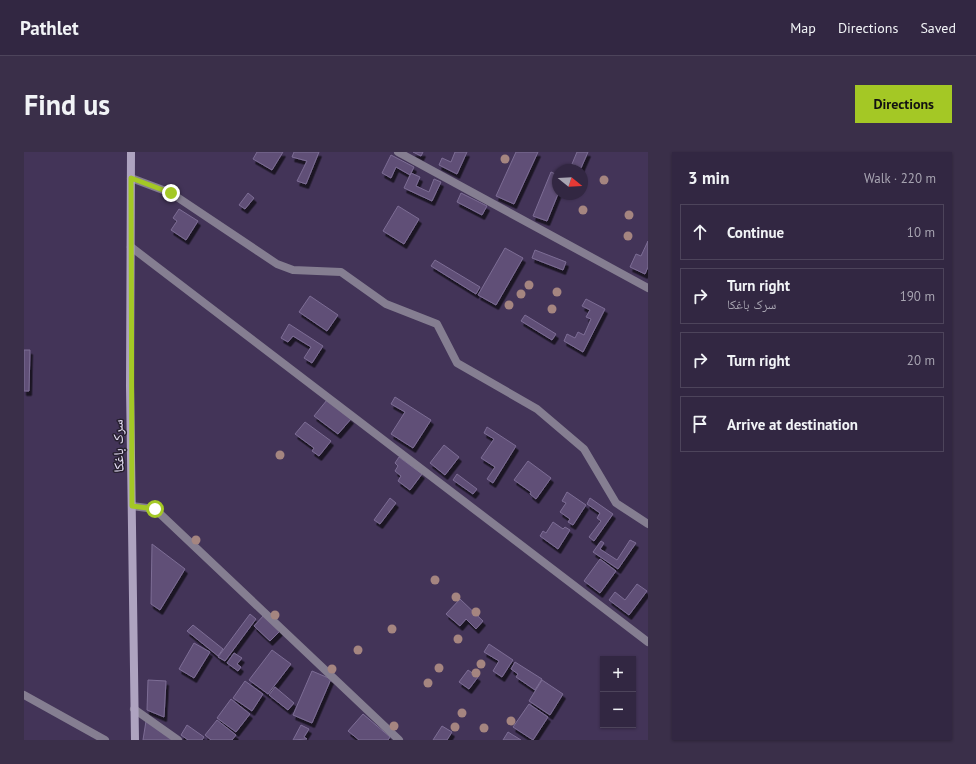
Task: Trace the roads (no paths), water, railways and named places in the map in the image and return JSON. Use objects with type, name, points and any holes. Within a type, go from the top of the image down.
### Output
[{"type":"street","name":"سرک باغکا","points":[[131,152],[134,740]]},
{"type":"street","points":[[398,152],[648,288]]},
{"type":"street","points":[[131,178],[171,193],[277,264],[293,270],[341,272],[386,304],[437,324],[458,363],[537,409],[584,449],[616,503],[648,524]]},
{"type":"street","points":[[131,247],[648,642]]},
{"type":"street","points":[[132,506],[155,509],[399,740]]},
{"type":"street","points":[[24,695],[105,740]]},
{"type":"street","points":[[134,709],[178,740]]}]
